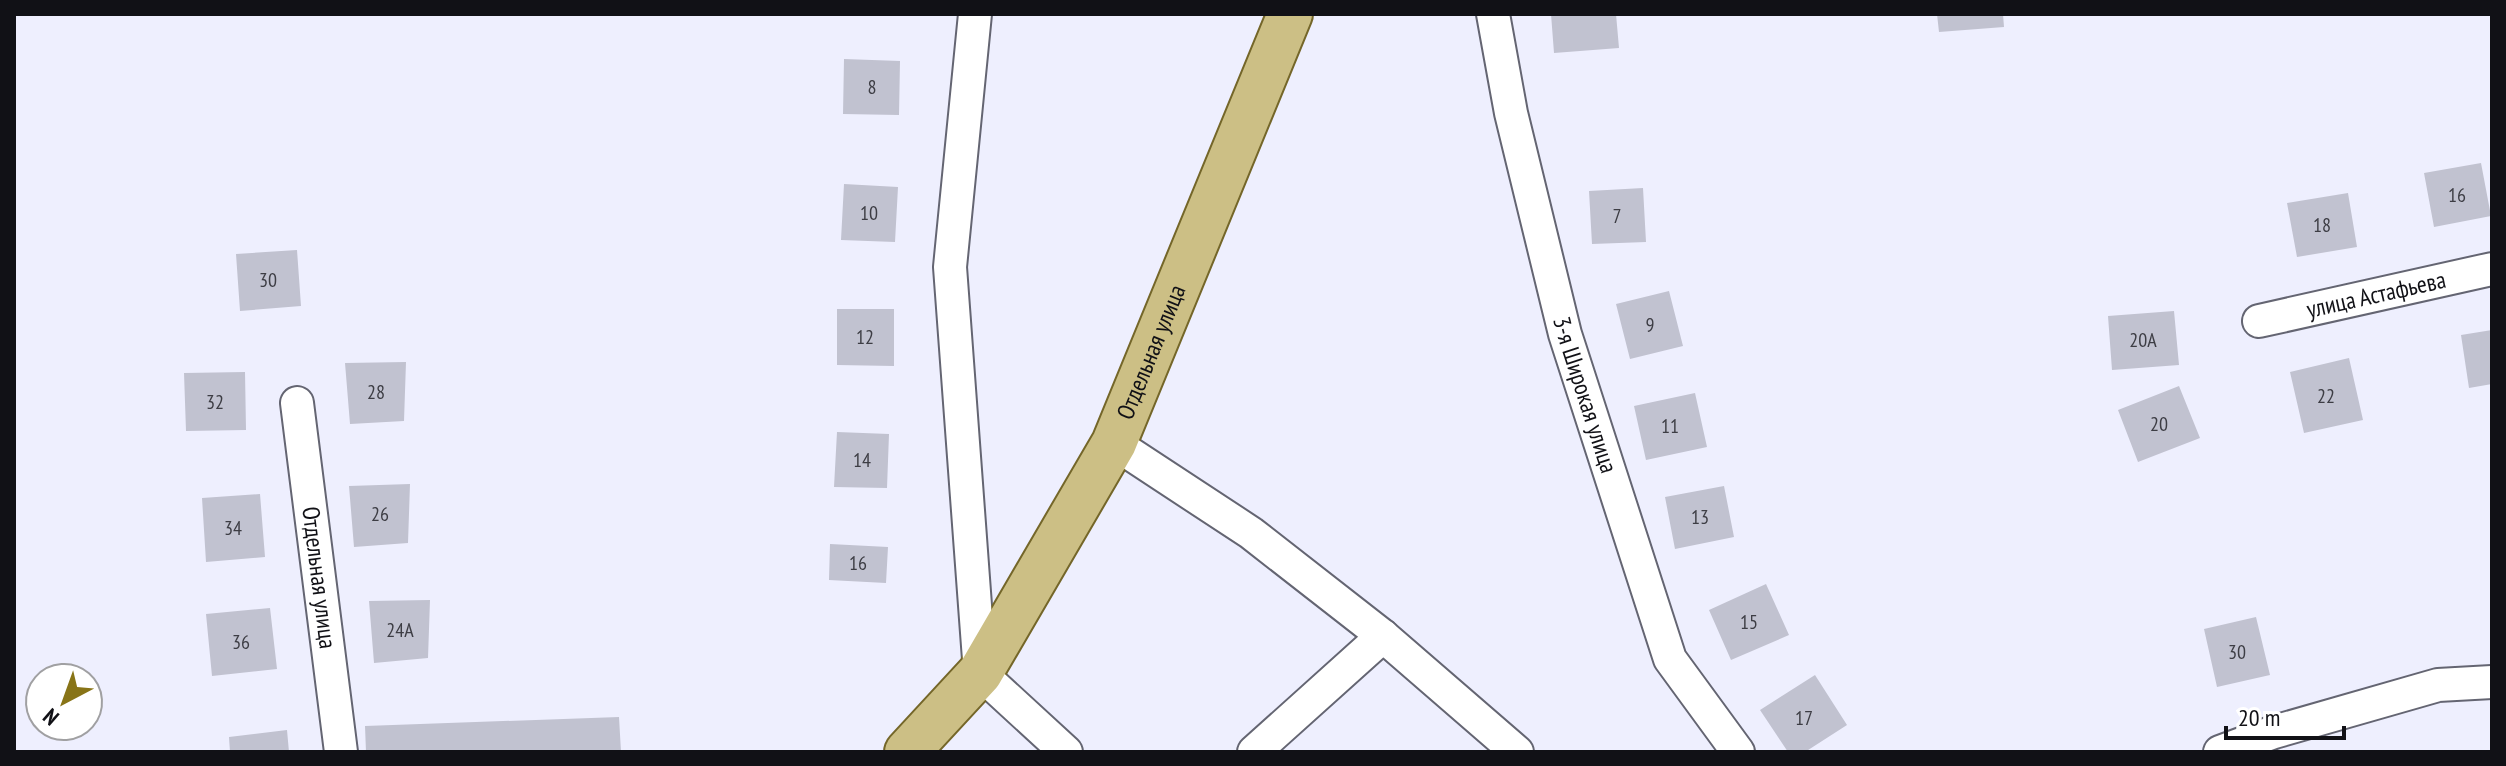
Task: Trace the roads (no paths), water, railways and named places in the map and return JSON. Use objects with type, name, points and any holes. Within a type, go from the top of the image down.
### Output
[{"type":"main road","name":"Отдельная улица","points":[[908,752],[980,673],[1114,443],[1290,14]]},
{"type":"street","points":[[975,14],[950,267],[980,673],[1066,752]]},
{"type":"street","name":"3-я Широкая улица","points":[[1493,14],[1511,113],[1565,334],[1670,659],[1738,752]]},
{"type":"street","name":"улица Астафьева","points":[[2259,321],[2492,269]]},
{"type":"street","name":"Отдельная улица","points":[[297,403],[341,752]]},
{"type":"street","points":[[1114,443],[1251,533],[1383,636],[1517,752]]},
{"type":"street","points":[[1254,752],[1383,636]]},
{"type":"street","points":[[2220,752],[2277,742],[2438,685],[2492,682]]}]
